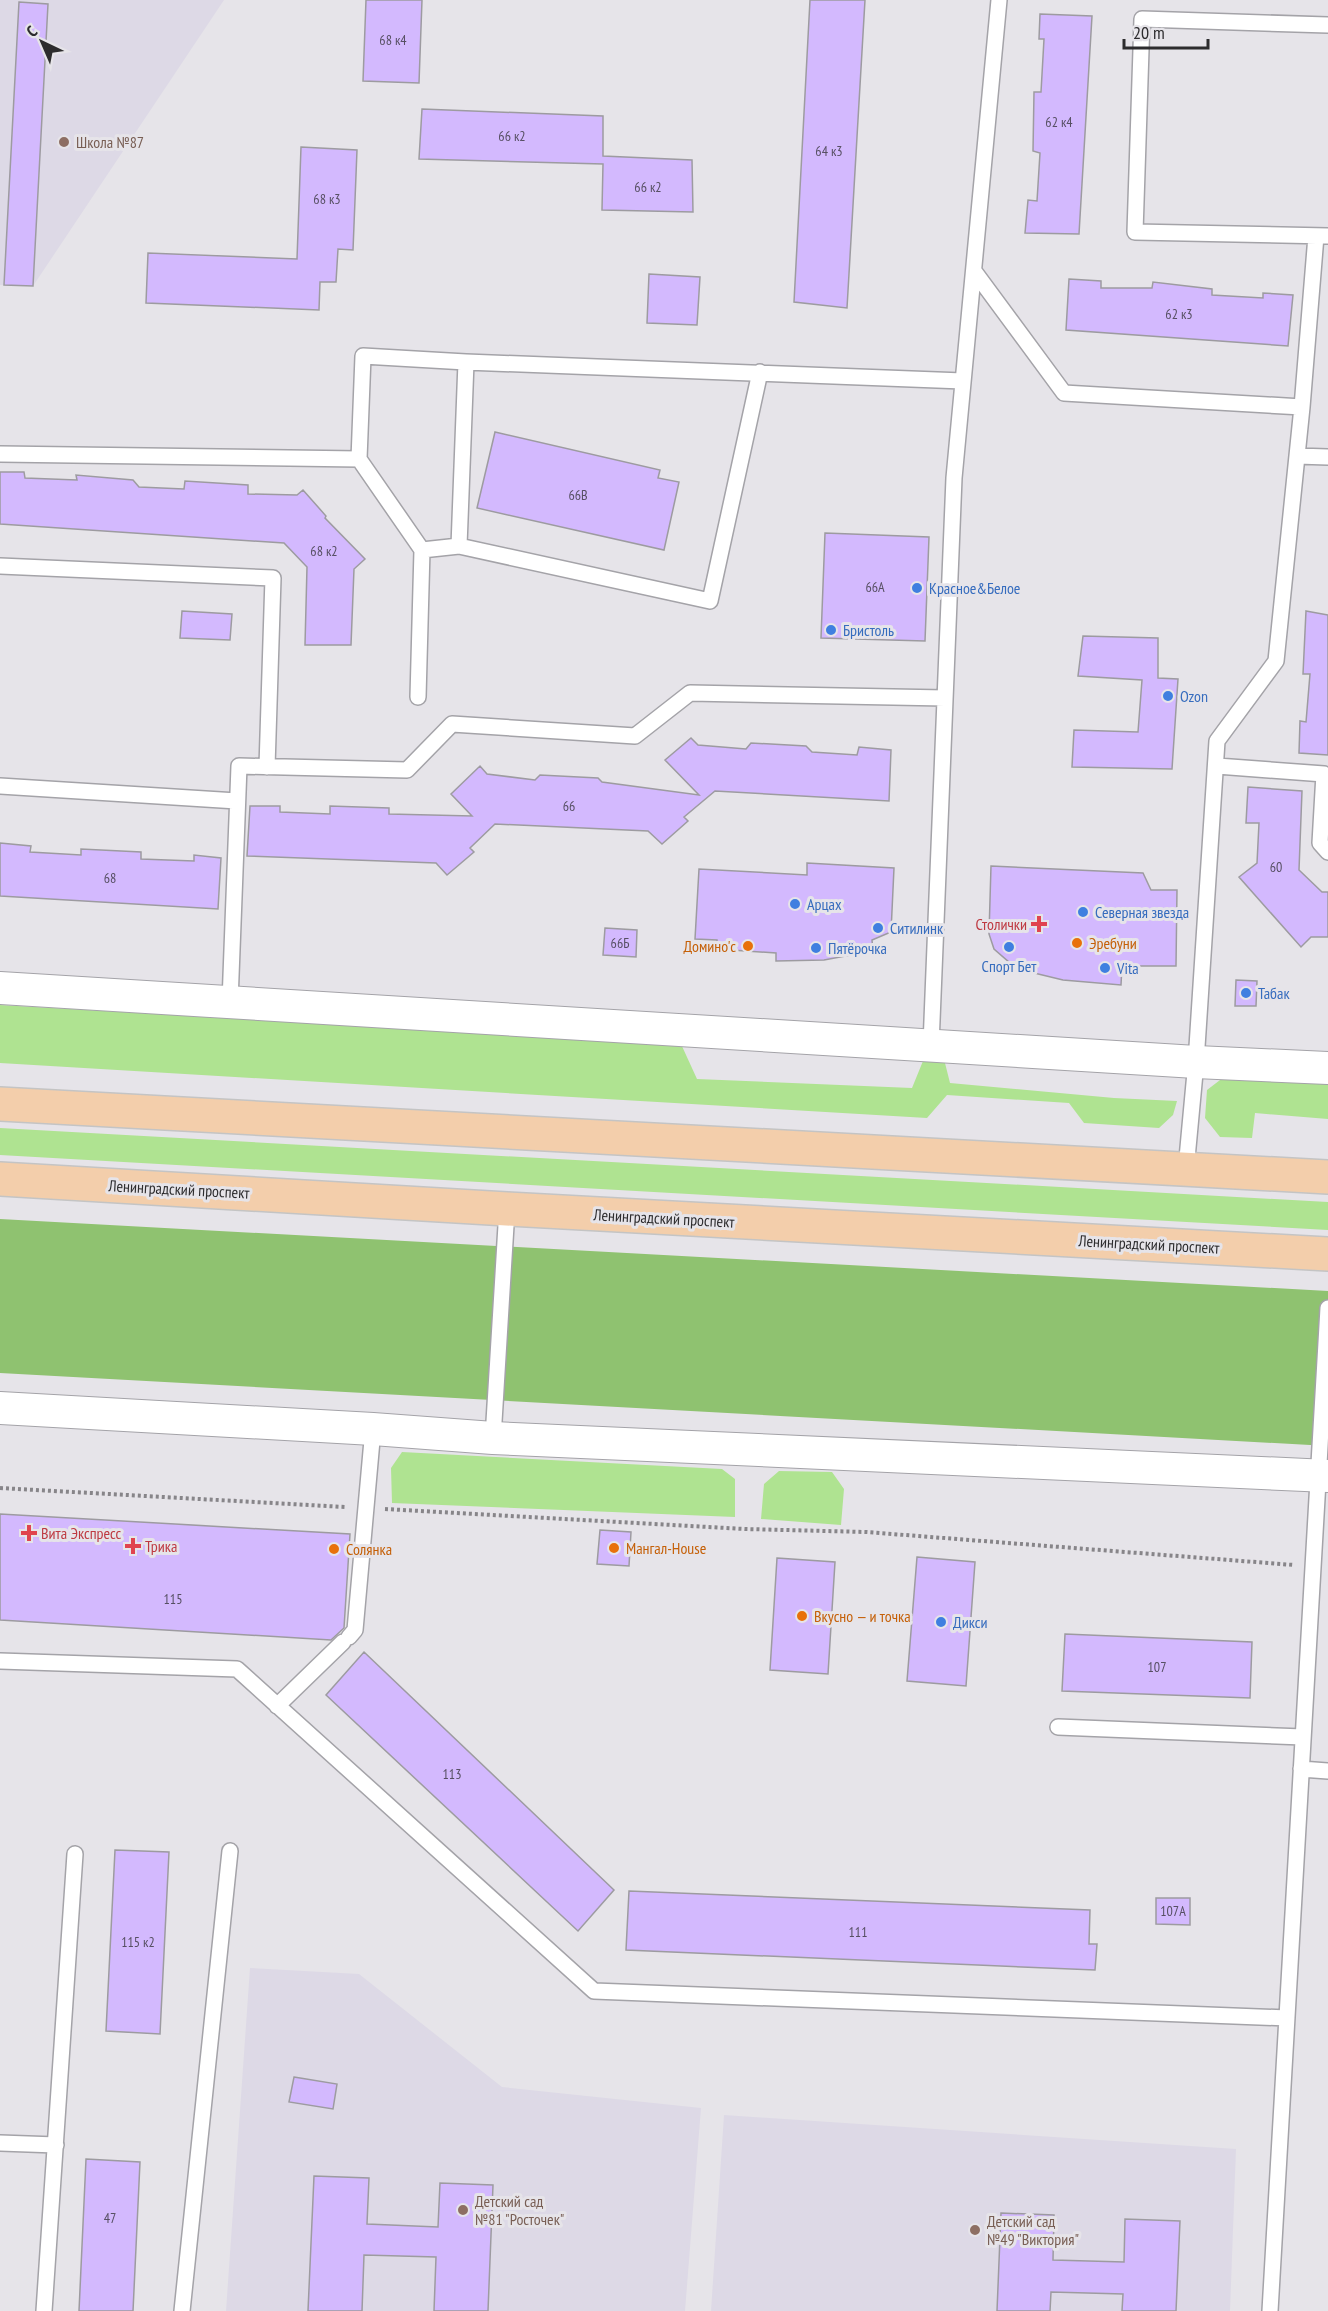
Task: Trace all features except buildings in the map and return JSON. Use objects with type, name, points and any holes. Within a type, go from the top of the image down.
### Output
[{"type":"main road","points":[[0,1104],[1328,1177]]},
{"type":"main road","name":"Ленинградский проспект","points":[[0,1179],[1328,1254]]},
{"type":"street","points":[[0,988],[1196,1062],[1328,1068]]},
{"type":"street","points":[[0,1408],[493,1438],[1323,1476]]},
{"type":"lane","points":[[932,1045],[954,478],[999,0]]},
{"type":"lane","points":[[1186,1169],[1196,1062],[1217,741],[1276,661],[1322,236],[1135,232],[1142,19],[1328,25]]},
{"type":"lane","points":[[974,271],[1064,393],[1302,406]]},
{"type":"lane","points":[[418,697],[423,550],[359,459],[363,356],[963,381]]},
{"type":"lane","points":[[459,546],[466,362]]},
{"type":"lane","points":[[423,550],[459,546],[710,601],[760,372]]},
{"type":"lane","points":[[0,454],[359,459]]},
{"type":"lane","points":[[1297,456],[1328,457]]},
{"type":"lane","points":[[0,566],[273,578],[267,767]]},
{"type":"lane","points":[[230,1002],[239,766],[407,770],[452,724],[635,736],[690,693],[945,698]]},
{"type":"lane","points":[[1217,766],[1326,774],[1320,843],[1328,852]]},
{"type":"lane","points":[[0,786],[237,801]]},
{"type":"lane","points":[[493,1438],[507,1209]]},
{"type":"lane","points":[[1270,2311],[1312,1566],[1323,1476],[1328,1308]]},
{"type":"lane","points":[[277,1706],[355,1630],[373,1429]]},
{"type":"lane","points":[[0,1661],[237,1669],[594,1991],[1287,2018]]},
{"type":"lane","points":[[1058,1727],[1303,1737]]},
{"type":"lane","points":[[1301,1769],[1328,1771]]},
{"type":"lane","points":[[182,2311],[230,1851]]},
{"type":"lane","points":[[44,2311],[75,1854]]},
{"type":"lane","points":[[0,2143],[56,2145]]},
{"type":"path","points":[[0,1488],[745,1529],[866,1532],[1312,1566]]},
{"type":"shaded area","name":"Школа №87","points":[[0,0],[224,0],[33,286],[0,285]]},
{"type":"shaded area","name":"Детский сад №81 \"Росточек\"","points":[[250,1968],[359,1974],[502,2087],[701,2108],[685,2311],[226,2311]]},
{"type":"shaded area","name":"Детский сад №49 \"Виктория\"","points":[[724,2115],[1236,2149],[1230,2311],[711,2311]]},
{"type":"green space","points":[[0,1005],[681,1044],[697,1079],[912,1088],[923,1061],[945,1063],[950,1083],[1114,1098],[1177,1101],[1173,1115],[1159,1128],[1084,1123],[1069,1103],[947,1095],[927,1118],[0,1063]]},
{"type":"green space","points":[[1224,1077],[1328,1083],[1328,1119],[1255,1113],[1252,1138],[1220,1137],[1205,1118],[1207,1090]]},
{"type":"green space","points":[[0,1128],[1328,1202],[1328,1230],[0,1155]]},
{"type":"green space","points":[[0,1219],[1328,1291],[1328,1446],[0,1373]]},
{"type":"green space","points":[[402,1452],[722,1469],[735,1479],[735,1517],[392,1503],[391,1468]]},
{"type":"green space","points":[[779,1471],[832,1472],[844,1489],[841,1525],[761,1519],[764,1484]]},
{"type":"place","name":"Школа №87","points":[[64,142]]},
{"type":"place","name":"Красное&Белое","points":[[917,588]]},
{"type":"place","name":"Бристоль","points":[[831,630]]},
{"type":"place","name":"Ozon","points":[[1168,696]]},
{"type":"place","name":"Арцах","points":[[795,904]]},
{"type":"place","name":"Северная звезда","points":[[1083,912]]},
{"type":"place","name":"Столички","points":[[1039,924]]},
{"type":"place","name":"Ситилинк","points":[[878,928]]},
{"type":"place","name":"Эребуни","points":[[1077,943]]},
{"type":"place","name":"Домино'c","points":[[748,946]]},
{"type":"place","name":"Спорт Бет","points":[[1009,947]]},
{"type":"place","name":"Пятёрочка","points":[[816,948]]},
{"type":"place","name":"Vita","points":[[1105,968]]},
{"type":"place","name":"Табак","points":[[1246,993]]},
{"type":"place","name":"Вита Экспресс","points":[[29,1533]]},
{"type":"place","name":"Трика","points":[[133,1546]]},
{"type":"place","name":"Мангал-House","points":[[614,1548]]},
{"type":"place","name":"Солянка","points":[[334,1549]]},
{"type":"place","name":"Вкусно — и точка","points":[[802,1616]]},
{"type":"place","name":"Дикси","points":[[941,1622]]},
{"type":"place","name":"Детский сад №81 \"Росточек\"","points":[[463,2210]]},
{"type":"place","name":"Детский сад №49 \"Виктория\"","points":[[975,2230]]}]
